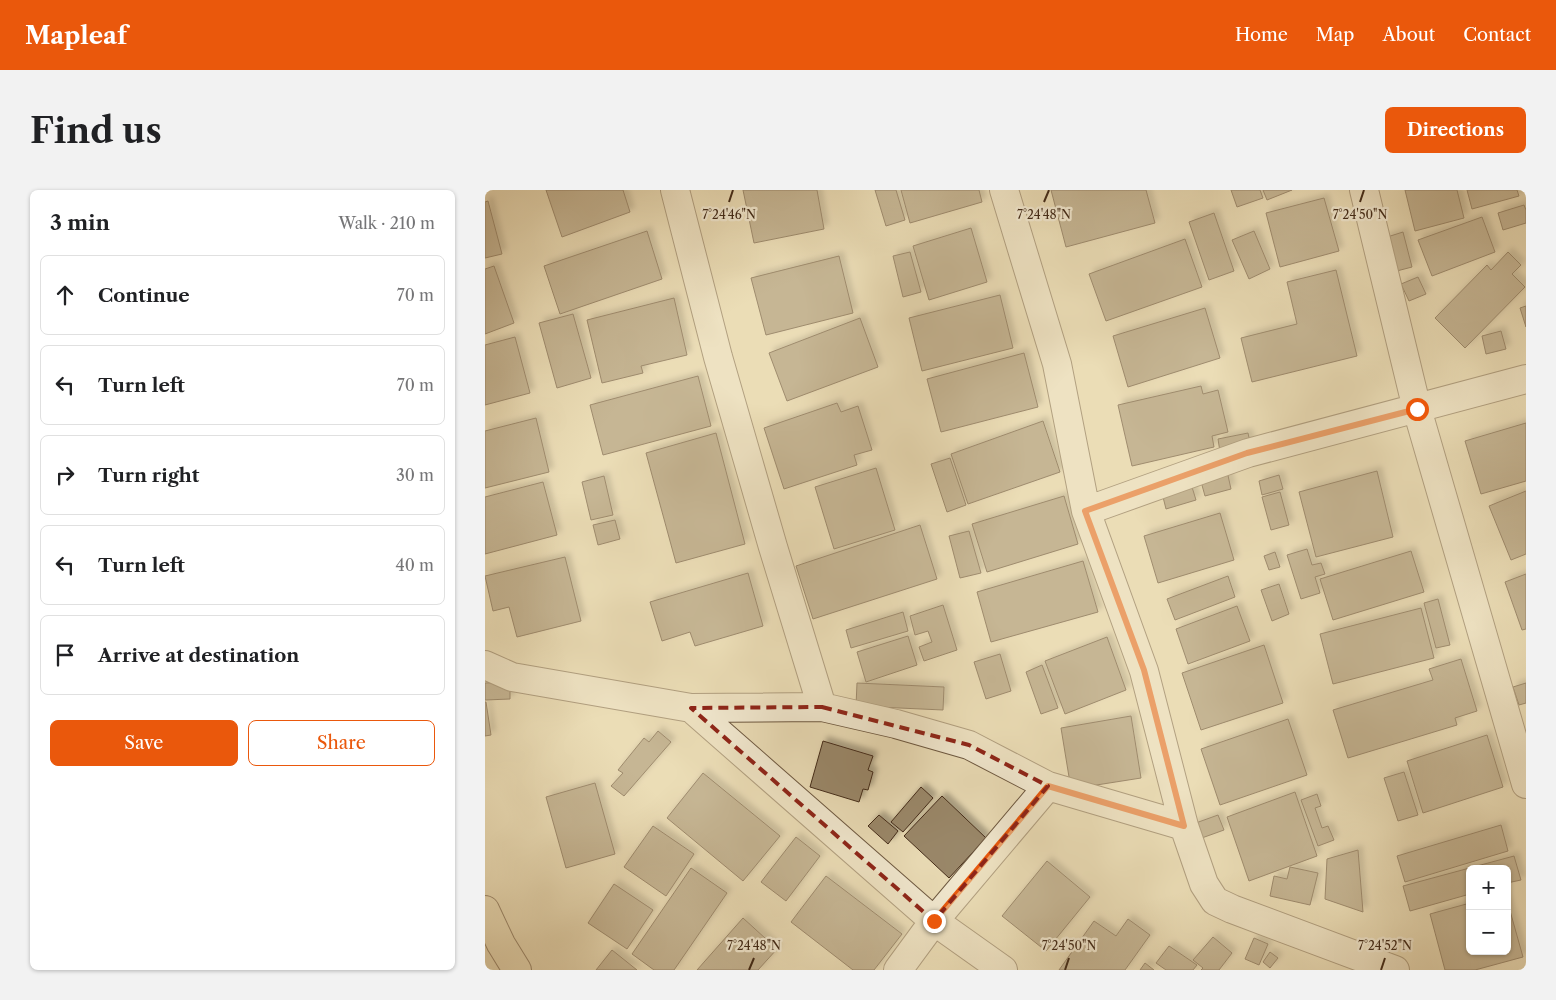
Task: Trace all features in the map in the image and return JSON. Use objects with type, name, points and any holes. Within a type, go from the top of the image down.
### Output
[{"type":"main road","points":[[485,910],[501,944],[517,970]]},
{"type":"street","points":[[675,190],[718,357],[822,707]]},
{"type":"street","points":[[1004,190],[1057,364],[1085,511],[1144,670],[1184,826],[1204,884],[1215,901],[1232,910],[1395,970]]},
{"type":"street","points":[[1363,190],[1417,409],[1526,784]]},
{"type":"street","points":[[1085,511],[1247,453],[1526,379]]},
{"type":"street","points":[[485,666],[512,677],[691,708],[822,707],[895,724],[969,745],[1048,786],[1184,826]]},
{"type":"street","points":[[691,708],[934,921],[1003,970]]},
{"type":"street","points":[[898,970],[934,921],[1048,786]]},
{"type":"highlighted area","points":[[822,707],[969,745],[1048,786],[934,921],[691,708]]},
{"type":"building","points":[[546,190],[623,190],[630,212],[562,237]]},
{"type":"building","points":[[743,190],[817,190],[824,229],[754,243]]},
{"type":"building","points":[[875,190],[896,190],[905,220],[886,226]]},
{"type":"building","points":[[901,190],[979,190],[982,202],[910,223]]},
{"type":"building","points":[[1051,190],[1146,190],[1155,223],[1066,247]]},
{"type":"building","points":[[1231,190],[1260,190],[1263,198],[1237,207]]},
{"type":"building","points":[[1263,190],[1292,190],[1267,200]]},
{"type":"building","points":[[1405,190],[1457,190],[1464,218],[1415,231]]},
{"type":"building","points":[[1467,190],[1517,190],[1519,196],[1472,209]]},
{"type":"building","points":[[1324,198],[1339,251],[1280,267],[1266,213]]},
{"type":"building","points":[[488,201],[502,254],[485,258],[485,202]]},
{"type":"building","points":[[1524,205],[1526,223],[1503,230],[1498,213]]},
{"type":"building","points":[[1214,213],[1234,271],[1209,280],[1189,222]]},
{"type":"building","points":[[1482,217],[1495,252],[1432,276],[1418,240]]},
{"type":"building","points":[[971,228],[987,282],[929,300],[913,246]]},
{"type":"building","points":[[647,231],[662,279],[560,314],[544,266]]},
{"type":"building","points":[[1254,231],[1270,269],[1249,279],[1232,240]]},
{"type":"building","points":[[1403,232],[1412,267],[1393,272],[1384,238]]},
{"type":"building","points":[[1185,239],[1202,287],[1106,321],[1089,274]]},
{"type":"building","points":[[910,252],[921,292],[903,297],[893,256]]},
{"type":"building","points":[[1508,252],[1521,265],[1512,274],[1525,287],[1465,348],[1435,318],[1487,265],[1491,270]]},
{"type":"building","points":[[839,256],[853,313],[766,335],[751,278]]},
{"type":"building","points":[[494,266],[514,323],[485,334],[485,269]]},
{"type":"building","points":[[1336,270],[1357,356],[1252,382],[1241,338],[1297,324],[1287,282]]},
{"type":"building","points":[[1418,277],[1426,294],[1409,301],[1401,284]]},
{"type":"building","points":[[1000,295],[1013,348],[922,371],[909,318]]},
{"type":"building","points":[[674,298],[687,355],[641,366],[643,373],[602,383],[587,320]]},
{"type":"building","points":[[1526,306],[1526,327],[1520,308]]},
{"type":"building","points":[[1205,308],[1220,358],[1128,387],[1113,336]]},
{"type":"building","points":[[573,314],[591,378],[557,388],[539,323]]},
{"type":"building","points":[[860,318],[878,367],[787,401],[769,353]]},
{"type":"building","points":[[1501,331],[1506,349],[1486,354],[1482,336]]},
{"type":"building","points":[[515,337],[530,393],[485,405],[485,345]]},
{"type":"building","points":[[1024,353],[1038,407],[941,432],[927,379]]},
{"type":"building","points":[[698,376],[711,426],[603,455],[590,405]]},
{"type":"building","points":[[1201,386],[1203,394],[1218,390],[1228,432],[1212,436],[1214,447],[1132,466],[1118,405]]},
{"type":"building","points":[[837,403],[841,412],[858,406],[872,450],[854,455],[857,465],[784,489],[764,428]]},
{"type":"building","points":[[536,418],[549,472],[485,488],[485,431]]},
{"type":"building","points":[[1043,421],[1060,472],[968,504],[951,454]]},
{"type":"building","points":[[1526,423],[1526,481],[1481,494],[1465,441]]},
{"type":"building","points":[[716,433],[745,544],[676,563],[646,453]]},
{"type":"building","points":[[1248,433],[1251,447],[1220,452],[1218,439]]},
{"type":"building","points":[[950,458],[966,505],[947,512],[931,464]]},
{"type":"building","points":[[876,468],[895,530],[834,549],[815,487]]},
{"type":"building","points":[[1227,471],[1231,489],[1205,496],[1200,478]]},
{"type":"building","points":[[1377,471],[1393,537],[1316,557],[1299,492]]},
{"type":"building","points":[[1279,475],[1283,489],[1262,495],[1259,481]]},
{"type":"building","points":[[604,476],[613,515],[591,520],[582,482]]},
{"type":"building","points":[[543,482],[557,535],[485,554],[485,497]]},
{"type":"building","points":[[1192,487],[1196,500],[1166,509],[1161,489]]},
{"type":"building","points":[[1526,491],[1526,554],[1511,560],[1489,506]]},
{"type":"building","points":[[1280,492],[1289,525],[1271,530],[1262,497]]},
{"type":"building","points":[[1064,496],[1078,544],[987,572],[972,524]]},
{"type":"building","points":[[1220,513],[1234,560],[1158,583],[1144,536]]},
{"type":"building","points":[[615,520],[620,539],[598,545],[593,525]]},
{"type":"building","points":[[920,525],[937,579],[813,619],[796,566]]},
{"type":"building","points":[[969,531],[981,573],[960,578],[949,536]]},
{"type":"building","points":[[1307,549],[1312,565],[1321,563],[1325,574],[1315,577],[1320,593],[1301,599],[1287,555]]},
{"type":"building","points":[[1411,551],[1424,592],[1333,620],[1320,579]]},
{"type":"building","points":[[1275,552],[1280,567],[1269,570],[1264,556]]},
{"type":"building","points":[[565,557],[581,621],[517,637],[509,607],[493,611],[485,576]]},
{"type":"building","points":[[1083,561],[1098,612],[991,642],[977,592]]},
{"type":"building","points":[[748,573],[763,626],[695,646],[690,632],[662,641],[650,602]]},
{"type":"building","points":[[1526,574],[1526,629],[1522,630],[1505,582]]},
{"type":"building","points":[[1228,576],[1235,597],[1175,620],[1167,599]]},
{"type":"building","points":[[1279,584],[1289,614],[1272,621],[1261,590]]},
{"type":"building","points":[[1438,599],[1450,645],[1436,648],[1424,603]]},
{"type":"building","points":[[943,605],[957,650],[924,661],[919,647],[932,642],[928,631],[915,635],[910,616]]},
{"type":"building","points":[[1237,606],[1250,641],[1188,664],[1176,629]]},
{"type":"building","points":[[1421,608],[1434,658],[1333,684],[1320,634]]},
{"type":"building","points":[[903,612],[908,631],[851,648],[846,630]]},
{"type":"building","points":[[908,636],[917,665],[866,682],[857,652]]},
{"type":"building","points":[[1107,637],[1126,690],[1065,714],[1045,661]]},
{"type":"building","points":[[1264,645],[1283,703],[1201,730],[1182,673]]},
{"type":"building","points":[[1000,654],[1011,691],[986,699],[974,662]]},
{"type":"building","points":[[1461,659],[1477,711],[1455,718],[1457,725],[1348,758],[1333,710],[1433,680],[1429,669]]},
{"type":"building","points":[[1042,665],[1058,708],[1041,714],[1026,672]]},
{"type":"building","points":[[510,682],[510,699],[485,700],[485,683]]},
{"type":"building","points":[[857,683],[944,687],[943,710],[856,706]]},
{"type":"building","points":[[1526,683],[1526,703],[1519,705],[1513,687]]},
{"type":"building","points":[[485,702],[491,735],[485,736]]},
{"type":"building","points":[[1131,716],[1141,778],[1071,789],[1061,728]]},
{"type":"building","points":[[1288,719],[1307,775],[1220,805],[1201,749]]},
{"type":"building","points":[[658,731],[671,742],[624,796],[611,786],[623,773],[618,770],[644,738],[649,742]]},
{"type":"building","points":[[1487,735],[1503,787],[1423,813],[1407,761]]},
{"type":"building","points":[[823,741],[873,756],[868,770],[873,772],[868,790],[863,789],[859,802],[810,787]]},
{"type":"building","points":[[1404,772],[1418,815],[1398,821],[1384,778]]},
{"type":"building","points":[[703,773],[780,836],[743,881],[667,818]]},
{"type":"building","points":[[595,783],[615,854],[566,868],[546,797]]},
{"type":"building","points":[[921,787],[933,798],[903,832],[891,822]]},
{"type":"building","points":[[1295,792],[1317,856],[1249,881],[1227,817]]},
{"type":"building","points":[[1317,794],[1321,806],[1315,808],[1322,828],[1328,826],[1334,840],[1318,846],[1301,800]]},
{"type":"building","points":[[942,796],[986,838],[949,878],[904,836]]},
{"type":"building","points":[[879,815],[898,831],[888,844],[868,826]]},
{"type":"building","points":[[1218,815],[1224,830],[1199,839],[1193,824]]},
{"type":"building","points":[[1501,825],[1508,851],[1405,882],[1397,856]]},
{"type":"building","points":[[653,826],[694,854],[666,896],[624,867]]},
{"type":"building","points":[[796,837],[820,856],[786,901],[761,882]]},
{"type":"building","points":[[1358,850],[1363,912],[1325,899],[1327,859]]},
{"type":"building","points":[[1514,856],[1521,880],[1511,882],[1511,865],[1481,865]]},
{"type":"building","points":[[1047,861],[1090,897],[1046,951],[1002,916]]},
{"type":"building","points":[[1290,867],[1318,873],[1310,905],[1270,896],[1274,876],[1287,879]]},
{"type":"building","points":[[691,868],[727,893],[674,970],[654,970],[632,954]]},
{"type":"building","points":[[1466,869],[1466,895],[1410,911],[1403,886]]},
{"type":"building","points":[[826,876],[902,934],[874,970],[853,970],[791,922]]},
{"type":"building","points":[[614,884],[653,910],[627,949],[588,923]]},
{"type":"building","points":[[1466,904],[1466,955],[1511,955],[1511,914],[1523,957],[1475,970],[1445,970],[1430,914]]},
{"type":"building","points":[[743,918],[777,949],[758,970],[697,970]]},
{"type":"building","points":[[1128,919],[1150,935],[1125,970],[1059,970],[1094,921],[1116,936]]},
{"type":"building","points":[[1213,937],[1232,953],[1219,970],[1201,970],[1203,968],[1193,960]]},
{"type":"building","points":[[1254,938],[1268,944],[1259,965],[1245,959]]},
{"type":"building","points":[[1169,946],[1197,965],[1193,970],[1166,970],[1156,963]]},
{"type":"building","points":[[612,950],[637,970],[596,970]]},
{"type":"building","points":[[1270,952],[1278,958],[1270,968],[1263,962]]},
{"type":"building","points":[[1145,963],[1154,970],[1140,970]]},
{"type":"route","points":[[934,921],[1048,786],[1184,826],[1144,670],[1085,511],[1247,453],[1417,409]]}]
